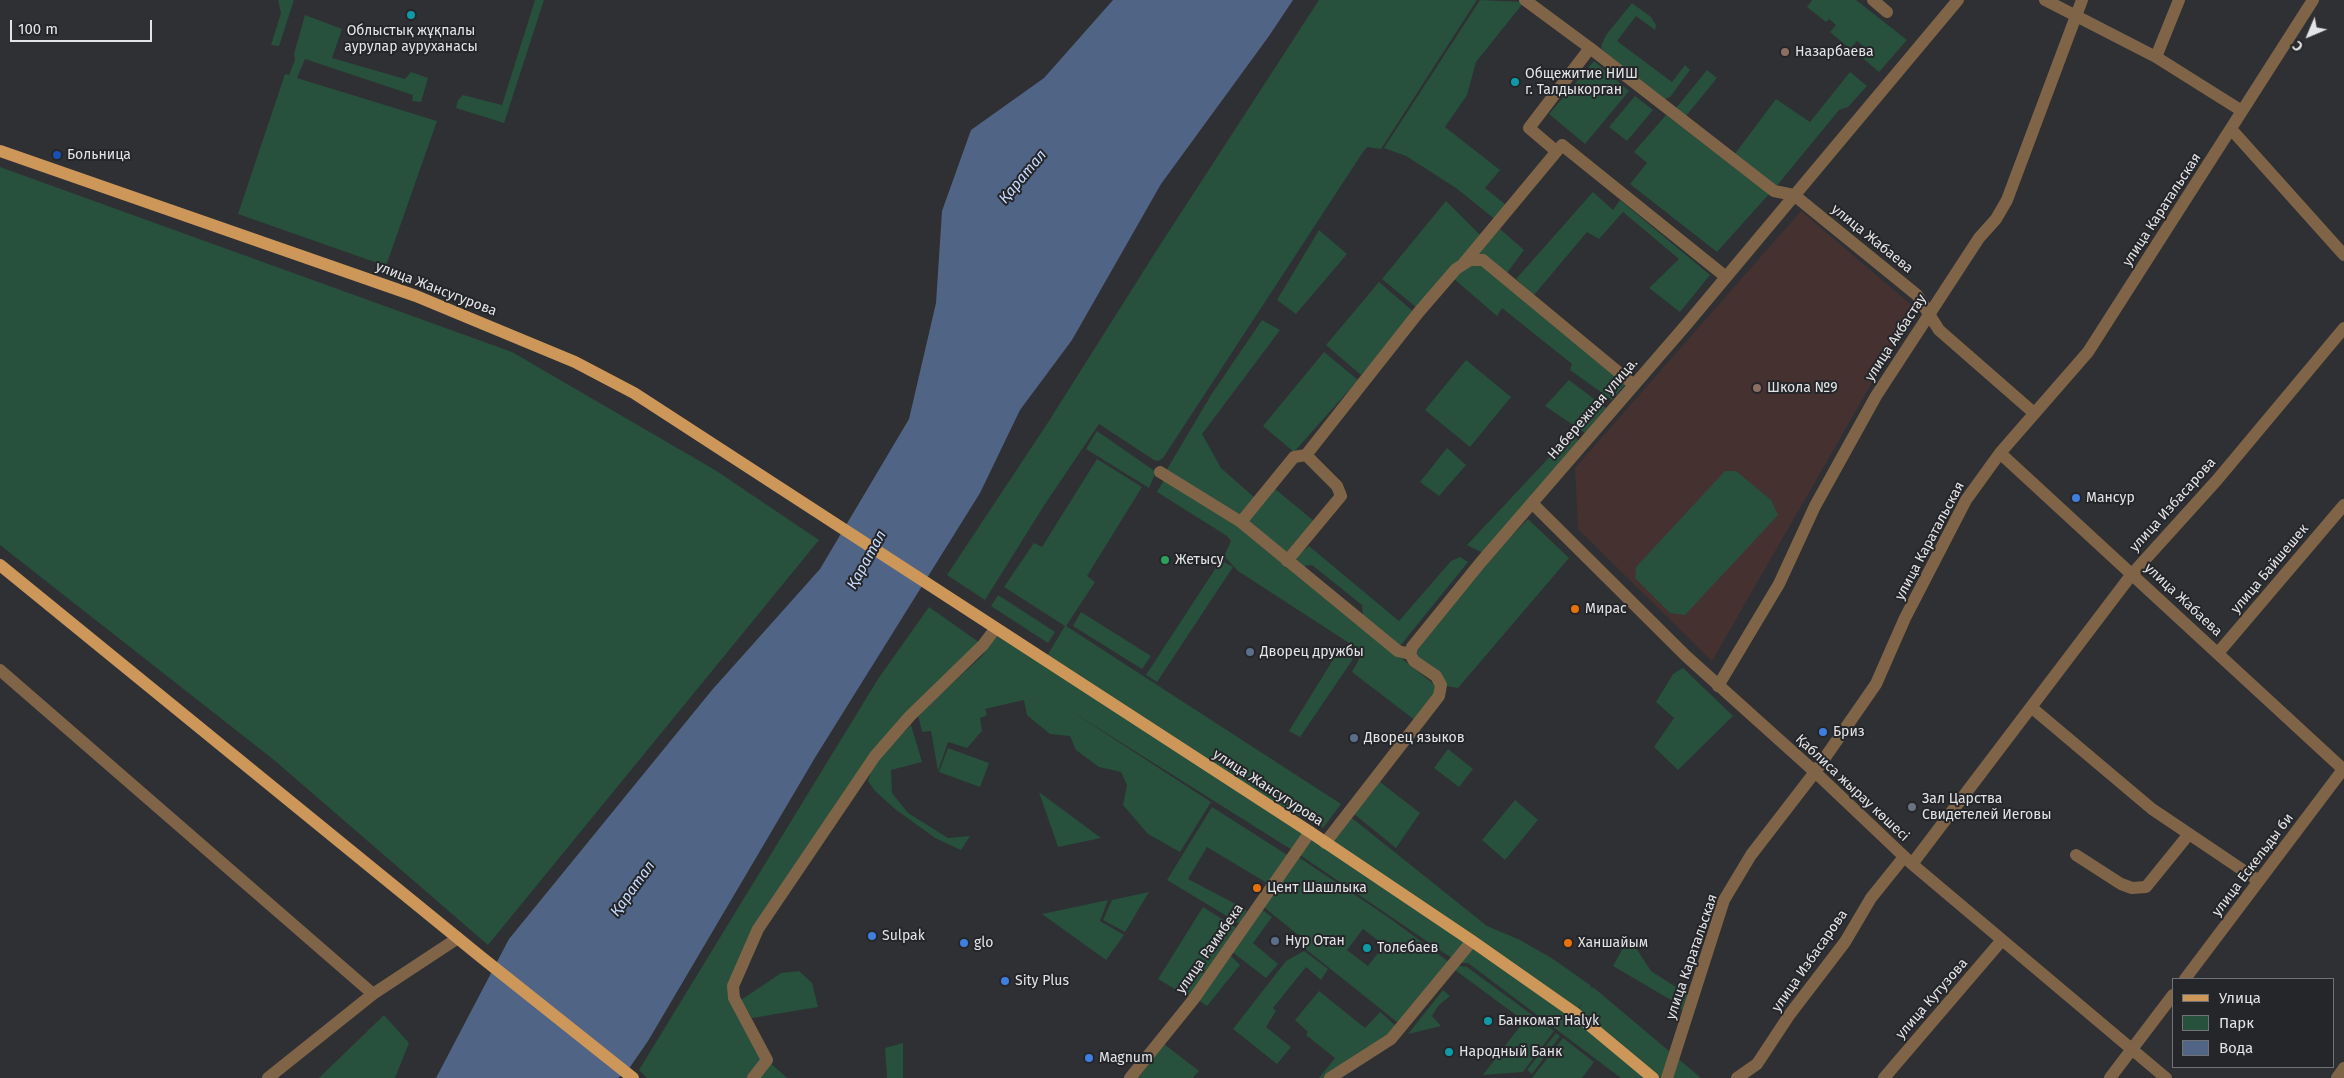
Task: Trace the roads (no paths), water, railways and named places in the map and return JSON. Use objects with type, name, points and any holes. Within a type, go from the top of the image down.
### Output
[{"type":"main road","name":"улица Жансугурова","points":[[0,151],[416,296],[558,354],[634,393],[1325,842],[1576,1014],[1653,1078]]},
{"type":"main road","points":[[0,565],[481,957],[634,1078]]},
{"type":"street","points":[[1525,0],[1774,191],[1794,195]]},
{"type":"street","points":[[1873,0],[1887,12]]},
{"type":"street","name":"Набережная улица.","points":[[1410,654],[1412,647],[1470,576],[1726,277],[1958,0]]},
{"type":"street","points":[[2045,0],[2156,57],[2242,111]]},
{"type":"street","name":"улица Акбастау","points":[[1718,686],[1779,584],[1815,506],[1876,396],[1979,238],[1996,220],[2007,200],[2082,0]]},
{"type":"street","points":[[2156,57],[2179,0]]},
{"type":"street","name":"улица Каратальская","points":[[1667,1078],[1724,900],[1751,855],[1815,772],[1876,684],[1905,618],[1966,500],[2000,453],[2088,352],[2313,0]]},
{"type":"street","points":[[1556,152],[1529,128],[1590,48]]},
{"type":"street","points":[[2231,129],[2344,255]]},
{"type":"street","points":[[1463,265],[1562,145],[1726,277]]},
{"type":"street","name":"улица Жабаева","points":[[1794,195],[1917,295],[1939,330],[2034,413]]},
{"type":"street","points":[[1241,522],[1294,457],[1306,455],[1418,312],[1456,269],[1470,260],[1483,260],[1634,385]]},
{"type":"street","name":"улица Избасарова","points":[[1737,1078],[1758,1064],[1790,1014],[1845,942],[1871,898],[1908,860],[2031,707],[2132,574],[2217,480],[2344,328]]},
{"type":"street","name":"улица Жабаева","points":[[2000,453],[2344,769]]},
{"type":"street","points":[[1287,561],[1341,496],[1337,486],[1306,455]]},
{"type":"street","points":[[1160,472],[1241,522],[1398,651],[1410,654],[1414,661],[1436,676],[1441,686],[1439,696],[1325,842]]},
{"type":"street","name":"Қаблиса жырау көшесі","points":[[1532,503],[1718,686],[1815,772],[1908,860],[2166,1078]]},
{"type":"street","name":"улица Байшешек","points":[[2218,653],[2344,505]]},
{"type":"street","points":[[753,1078],[767,1060],[734,998],[733,986],[758,929],[875,756],[910,716],[983,645],[995,629]]},
{"type":"street","points":[[0,670],[373,994]]},
{"type":"street","points":[[2031,707],[2152,809],[2259,881]]},
{"type":"street","name":"улица Ескельды би","points":[[2186,978],[2344,769]]},
{"type":"street","name":"улица Раимбека","points":[[1130,1078],[1193,1000],[1310,832]]},
{"type":"street","points":[[2076,855],[2121,884],[2132,888],[2146,888],[2190,834]]},
{"type":"street","points":[[268,1078],[373,994],[458,938]]},
{"type":"street","name":"улица Кутузова","points":[[1884,1078],[2002,940]]},
{"type":"street","points":[[1330,1078],[1391,1039],[1472,941]]},
{"type":"street","points":[[2110,1078],[2172,997]]},
{"type":"street","points":[[2337,1078],[2344,1068]]},
{"type":"water","name":"Қаратал","points":[[1113,0],[1293,0],[1161,184],[1072,340],[1020,410],[980,493],[816,756],[648,1041],[628,1070],[618,1078],[436,1078],[509,939],[712,690],[820,569],[909,419],[936,303],[942,211],[971,130],[1044,78]]},
{"type":"place","name":"Облыстық жұқпалы аурулар ауруханасы","points":[[411,15]]},
{"type":"place","name":"Назарбаева","points":[[1785,52]]},
{"type":"place","name":"Общежитие НИШ г. Талдыкорган","points":[[1515,82]]},
{"type":"place","name":"Больница","points":[[57,155]]},
{"type":"place","name":"Школа №9","points":[[1757,388]]},
{"type":"place","name":"Мансур","points":[[2076,498]]},
{"type":"place","name":"Жетысу","points":[[1165,560]]},
{"type":"place","name":"Мирас","points":[[1575,609]]},
{"type":"place","name":"Дворец дружбы","points":[[1250,652]]},
{"type":"place","name":"Бриз","points":[[1823,732]]},
{"type":"place","name":"Дворец языков","points":[[1354,738]]},
{"type":"place","name":"Зал Царства Свидетелей Иеговы","points":[[1912,807]]},
{"type":"place","name":"Цент Шашлыка","points":[[1257,888]]},
{"type":"place","name":"Sulpak","points":[[872,936]]},
{"type":"place","name":"Нур Отан","points":[[1275,941]]},
{"type":"place","name":"glo","points":[[964,943]]},
{"type":"place","name":"Ханшайым","points":[[1568,943]]},
{"type":"place","name":"Толебаев","points":[[1367,948]]},
{"type":"place","name":"Sity Plus","points":[[1005,981]]},
{"type":"place","name":"Банкомат Halyk","points":[[1488,1021]]},
{"type":"place","name":"Народный Банк","points":[[1449,1052]]},
{"type":"place","name":"Magnum","points":[[1089,1058]]}]
